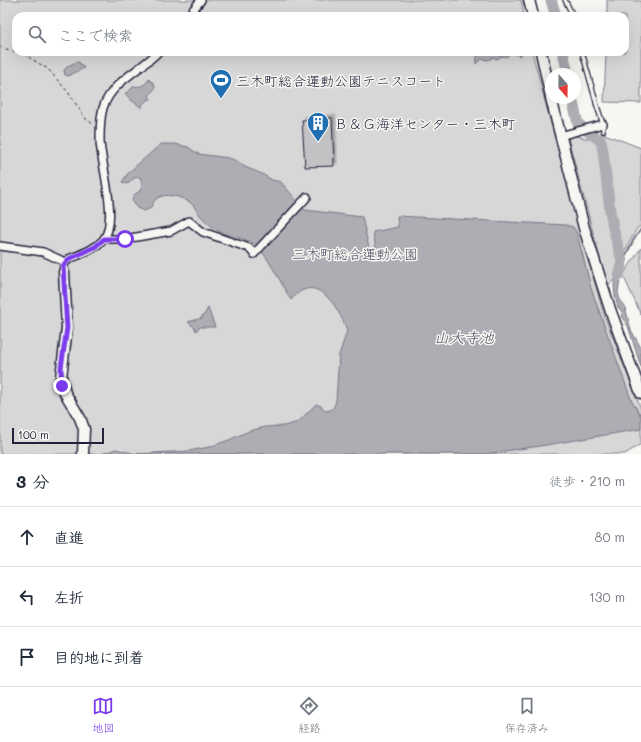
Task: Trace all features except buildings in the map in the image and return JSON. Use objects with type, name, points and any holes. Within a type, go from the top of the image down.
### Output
[{"type":"street","points":[[191,12],[201,0]]},
{"type":"street","points":[[529,0],[532,12]]},
{"type":"street","points":[[83,454],[84,429],[78,414],[65,393],[61,377],[67,328],[64,267],[69,259],[95,247],[104,239],[108,230],[110,213],[100,142],[103,109],[107,98],[114,88],[154,56]]},
{"type":"street","points":[[542,56],[545,70]]},
{"type":"street","points":[[553,104],[564,135],[584,228],[611,312],[641,393]]},
{"type":"street","points":[[564,135],[603,127]]},
{"type":"street","points":[[104,239],[125,239],[171,231],[178,225],[190,221],[203,232],[250,248],[254,254],[307,197]]},
{"type":"street","points":[[0,246],[43,252],[64,267]]},
{"type":"lane","points":[[565,0],[570,12]]},
{"type":"lane","points":[[583,56],[603,127]]},
{"type":"path","points":[[0,47],[12,51]]},
{"type":"path","points":[[26,56],[48,69],[68,92],[85,118],[100,129]]},
{"type":"green space","name":"三木町総合運動公園","points":[[0,0],[521,0],[523,12],[12,12],[12,56],[533,56],[572,203],[604,315],[641,409],[641,444],[625,454],[0,454]]},
{"type":"green space","points":[[607,0],[641,1],[641,103],[604,102],[606,56],[629,56],[629,12],[607,12]]},
{"type":"green space","points":[[602,133],[641,148],[641,226],[637,228],[623,255],[614,211]]},
{"type":"green space","points":[[571,135],[599,141],[609,218],[618,261],[613,282],[607,285],[568,138],[570,138]]},
{"type":"green space","points":[[641,248],[641,315],[623,275]]},
{"type":"water","points":[[477,56],[502,56],[497,59],[493,57],[489,60],[482,59],[476,64]]},
{"type":"water","points":[[76,62],[80,63],[84,68],[68,76],[65,75],[64,70]]},
{"type":"water","points":[[149,79],[154,83],[155,88],[149,96],[151,99],[145,102],[142,108],[125,93],[134,86],[143,85]]},
{"type":"water","name":"山大寺池","points":[[161,144],[175,144],[188,147],[198,154],[229,158],[237,161],[245,167],[272,180],[281,182],[305,210],[362,217],[371,257],[377,255],[373,232],[398,227],[397,216],[566,225],[573,227],[577,233],[591,288],[602,319],[631,399],[641,416],[641,429],[484,454],[136,454],[189,451],[209,447],[249,431],[265,427],[284,426],[298,422],[316,404],[321,406],[326,411],[332,409],[336,401],[339,355],[347,331],[341,317],[331,301],[325,295],[318,290],[303,290],[291,300],[272,266],[255,244],[217,230],[198,213],[193,205],[188,201],[179,197],[168,195],[159,197],[155,200],[151,208],[144,211],[137,208],[132,200],[134,195],[141,190],[142,183],[140,177],[134,178],[128,184],[122,182],[129,172]]},
{"type":"water","points":[[623,261],[618,292],[620,301],[625,307],[631,330],[641,348],[641,367],[628,326],[623,319],[622,312],[618,307],[615,296],[614,285],[620,262]]},
{"type":"water","points":[[208,308],[215,327],[200,327],[196,331],[195,328],[188,322],[202,318]]},
{"type":"water","points":[[116,449],[136,454],[101,454]]},
{"type":"waterway","points":[[551,0],[555,12]]},
{"type":"waterway","points":[[564,56],[567,68]]},
{"type":"waterway","points":[[573,104],[578,124],[601,141],[610,211],[622,261],[619,275]]},
{"type":"waterway","points":[[623,261],[641,229]]},
{"type":"place","name":"三木町総合運動公園テニスコート","points":[[221,100]]},
{"type":"place","name":"Ｂ＆Ｇ海洋センター・三木町","points":[[318,142]]},
{"type":"route","points":[[62,386],[61,368],[67,328],[63,266],[69,259],[95,247],[104,239],[125,239]]}]
